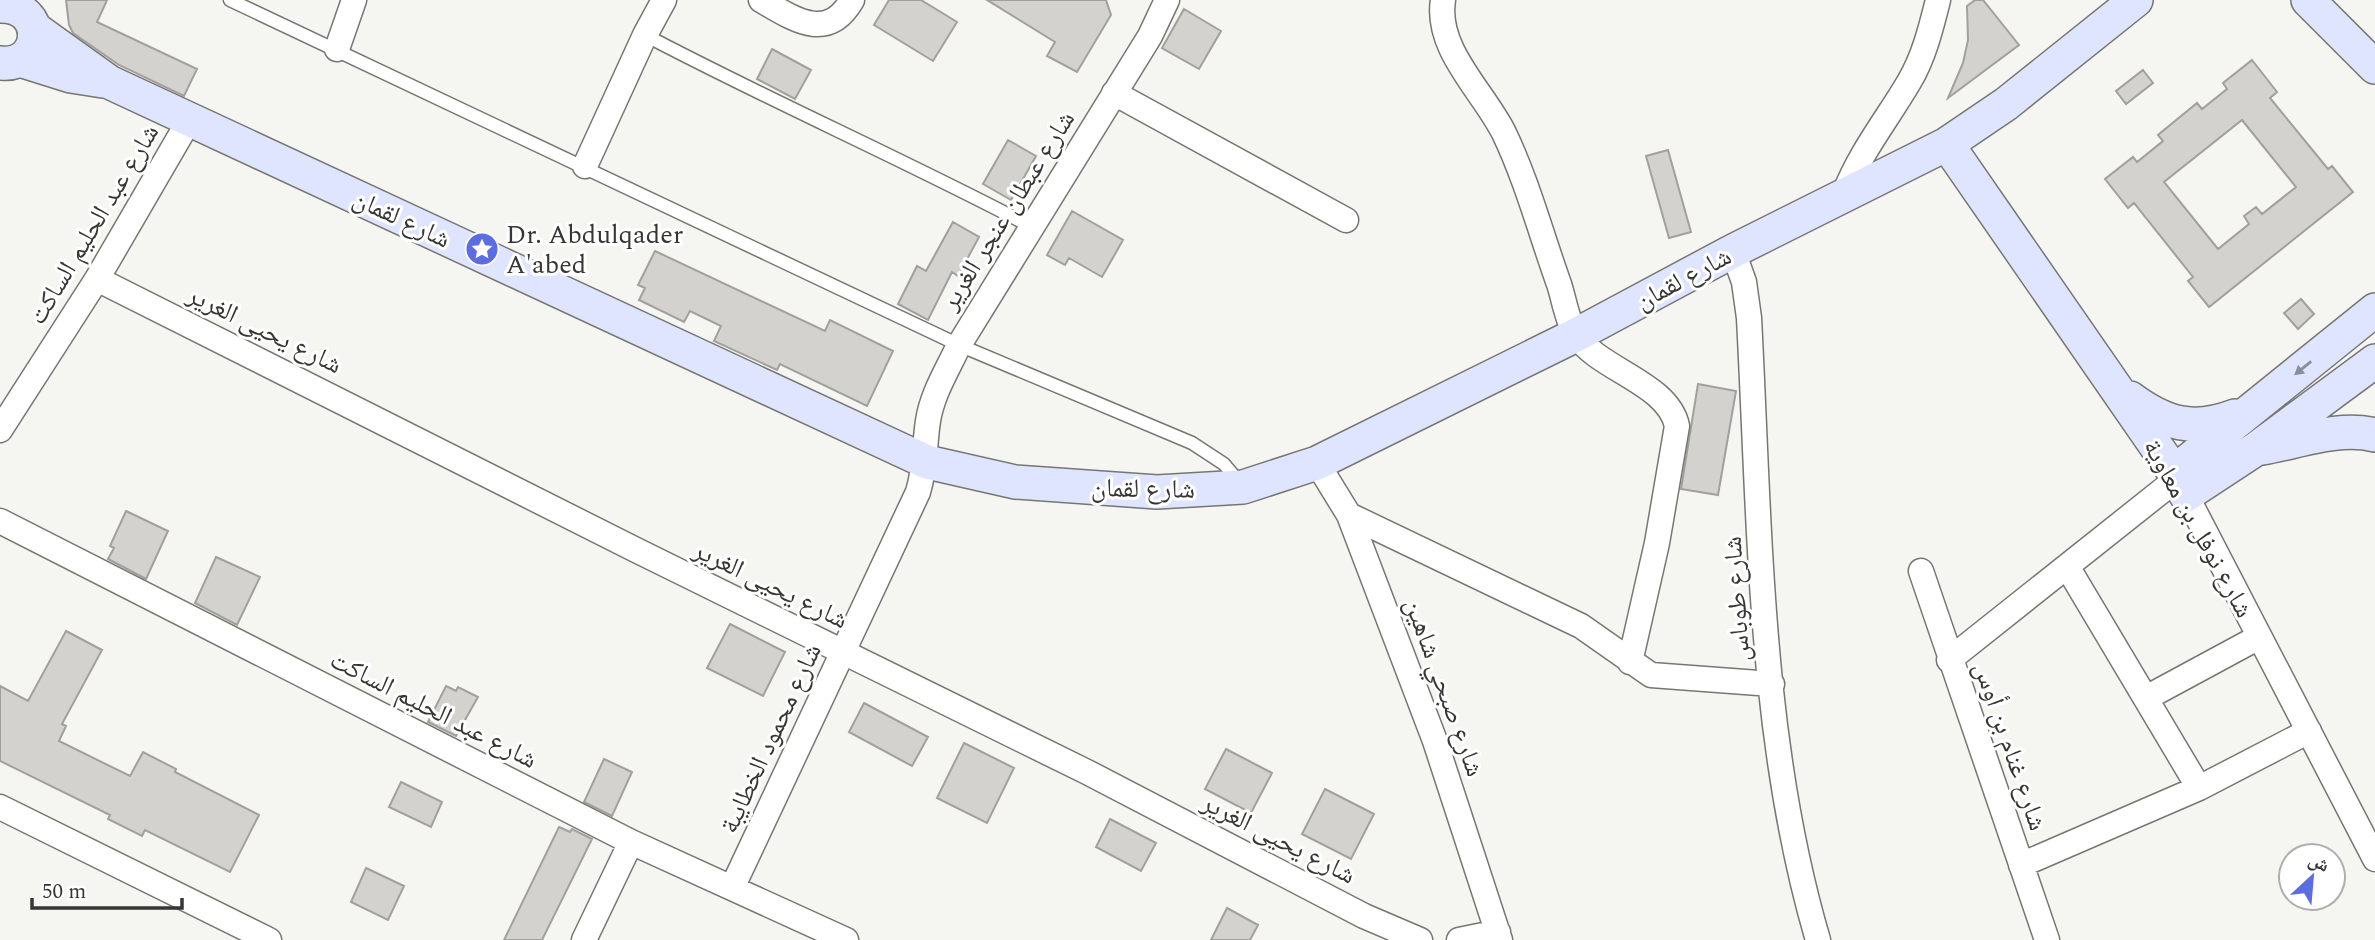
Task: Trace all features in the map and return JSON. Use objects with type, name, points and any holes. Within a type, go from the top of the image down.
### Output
[{"type":"street","points":[[337,49],[354,0]]},
{"type":"street","points":[[585,166],[645,35],[664,0]]},
{"type":"street","points":[[761,0],[798,20],[822,25],[835,20],[852,0]]},
{"type":"street","name":"شارع عبطان عنجر الغرير","points":[[927,462],[928,420],[938,388],[960,345],[1150,36],[1167,0]]},
{"type":"street","points":[[1443,0],[1441,13],[1448,43],[1490,109],[1513,152],[1576,335],[1670,406],[1677,426],[1657,543],[1630,662]]},
{"type":"street","points":[[1844,194],[1871,136],[1911,79],[1929,36],[1938,0]]},
{"type":"street","name":"شارع لقمان","points":[[22,10],[109,82],[927,462],[1014,482],[1157,492],[1243,487],[1317,463],[1576,335],[1844,194],[1947,145],[2006,104],[2136,0]]},
{"type":"street","points":[[2308,0],[2375,68]]},
{"type":"street","points":[[6,64],[33,47],[22,10]]},
{"type":"street","name":"شارع لقمان","points":[[6,64],[109,82]]},
{"type":"street","points":[[1114,93],[1346,220]]},
{"type":"street","name":"شارع عبد الحليم الساكت","points":[[0,430],[97,279],[190,119]]},
{"type":"street","name":"شارع نوفل بن معاوية","points":[[1947,145],[2180,481],[2375,859]]},
{"type":"street","name":"شارع طوباس","points":[[1733,251],[1744,282],[1749,318],[1780,775],[1818,940]]},
{"type":"street","name":"شارع يحيى الغرير","points":[[97,279],[1087,772],[1364,916],[1420,940]]},
{"type":"street","points":[[2117,390],[2158,417],[2189,426],[2224,420],[2250,410],[2366,348]]},
{"type":"street","points":[[2256,449],[2366,348]]},
{"type":"street","points":[[1949,660],[2180,481],[2250,410]]},
{"type":"street","points":[[2180,481],[2256,449],[2335,433],[2375,435]]},
{"type":"street","name":"شارع محمود الخطايبة","points":[[733,886],[907,518],[927,462]]},
{"type":"street","name":"شارع صبحي شاهين","points":[[1317,463],[1349,515],[1435,740],[1499,936]]},
{"type":"street","points":[[1349,515],[1581,626],[1651,675],[1772,684]]},
{"type":"street","name":"شارع عبد الحليم الساكت","points":[[0,522],[631,842],[733,886],[846,940]]},
{"type":"street","points":[[2068,568],[2199,788]]},
{"type":"street","name":"شارع غنام بن أوس","points":[[1921,571],[1949,660],[2047,940]]},
{"type":"street","points":[[2146,698],[2259,637]]},
{"type":"street","points":[[2021,865],[2199,788],[2309,731]]},
{"type":"street","points":[[0,807],[269,940]]},
{"type":"street","points":[[584,940],[631,842]]},
{"type":"street","points":[[1459,940],[1499,936]]},
{"type":"lane","points":[[230,0],[960,345],[1192,443],[1224,464],[1243,487]]},
{"type":"lane","points":[[645,35],[753,92],[953,185],[1032,227]]},
{"type":"building","points":[[66,0],[107,0],[97,22],[197,69],[184,96],[119,65],[73,33],[69,25]]},
{"type":"building","points":[[889,0],[921,0],[957,22],[933,61],[874,25]]},
{"type":"building","points":[[987,0],[1106,0],[1111,15],[1077,72],[1047,56],[1055,42]]},
{"type":"building","points":[[1975,0],[1983,0],[2019,45],[1948,98],[1963,63],[1968,40],[1967,6]]},
{"type":"building","points":[[1184,9],[1221,31],[1199,69],[1162,48]]},
{"type":"building","points":[[772,49],[811,70],[795,99],[757,79]]},
{"type":"building","points":[[2252,60],[2277,92],[2270,98],[2328,169],[2332,166],[2353,192],[2209,307],[2188,281],[2193,277],[2134,203],[2128,208],[2105,179],[2133,157],[2137,162],[2163,141],[2158,135],[2197,103],[2202,109],[2227,89],[2223,83]],"holes":[[[2242,120],[2296,187],[2262,214],[2256,207],[2244,216],[2249,224],[2218,249],[2164,182]]]},
{"type":"building","points":[[2143,70],[2153,83],[2126,104],[2116,91]]},
{"type":"building","points":[[1008,140],[1036,156],[1011,200],[983,184]]},
{"type":"building","points":[[1668,150],[1691,232],[1669,238],[1646,156]]},
{"type":"building","points":[[1072,211],[1123,240],[1102,277],[1069,258],[1065,265],[1047,255]]},
{"type":"building","points":[[953,222],[979,237],[958,276],[952,272],[928,320],[898,304],[917,266],[926,271]]},
{"type":"building","points":[[655,251],[825,331],[830,320],[893,351],[867,406],[780,364],[777,370],[714,341],[721,326],[690,311],[684,322],[639,300],[645,288],[638,285]]},
{"type":"building","points":[[2301,299],[2314,314],[2298,329],[2284,313]]},
{"type":"building","points":[[1698,384],[1736,391],[1718,495],[1681,489]]},
{"type":"building","points":[[126,511],[168,531],[146,579],[108,559],[114,548],[110,546]]},
{"type":"building","points":[[216,557],[260,577],[237,625],[195,603]]},
{"type":"building","points":[[730,624],[785,652],[763,696],[707,668]]},
{"type":"building","points":[[66,631],[102,650],[62,724],[66,726],[59,741],[130,776],[143,752],[176,769],[175,772],[259,815],[230,872],[145,830],[142,836],[108,819],[110,815],[0,761],[0,686],[28,701]]},
{"type":"building","points":[[446,686],[456,691],[458,687],[478,697],[456,736],[428,722]]},
{"type":"building","points":[[864,703],[928,737],[912,766],[849,732]]},
{"type":"building","points":[[964,743],[1014,768],[987,823],[937,798]]},
{"type":"building","points":[[1226,749],[1272,773],[1251,813],[1205,789]]},
{"type":"building","points":[[604,759],[632,772],[612,816],[584,802]]},
{"type":"building","points":[[401,782],[442,802],[431,827],[389,807]]},
{"type":"building","points":[[1325,789],[1374,814],[1351,859],[1302,834]]},
{"type":"building","points":[[1110,819],[1156,843],[1141,871],[1096,847]]},
{"type":"building","points":[[559,827],[570,832],[572,829],[592,839],[542,940],[504,940]]},
{"type":"building","points":[[366,868],[404,886],[388,920],[351,902]]},
{"type":"building","points":[[1227,908],[1258,925],[1250,940],[1211,940]]},
{"type":"place","name":"Dr. Abdulqader A'abed","points":[[482,249]]}]
